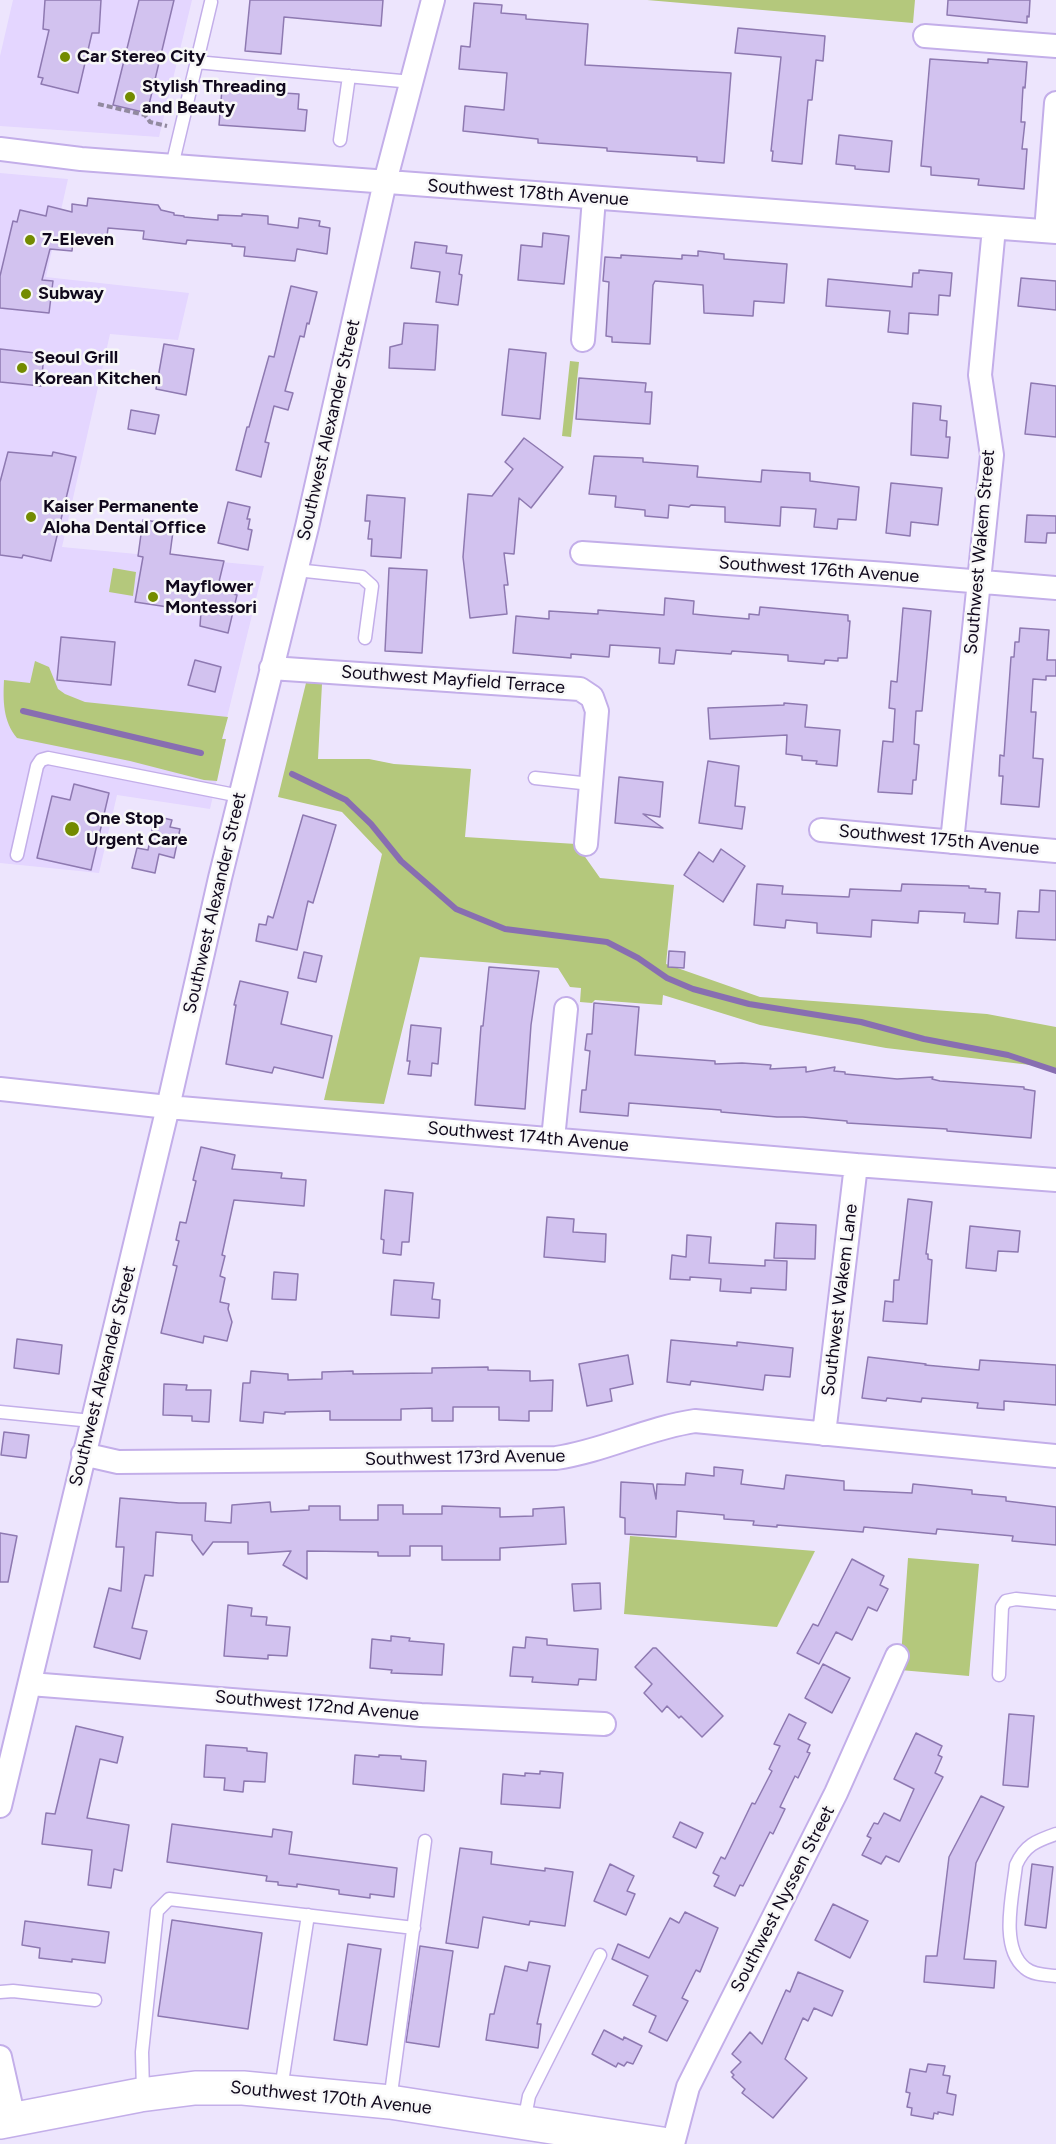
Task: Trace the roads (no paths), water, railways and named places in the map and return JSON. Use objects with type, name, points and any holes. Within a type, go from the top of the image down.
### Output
[{"type":"main road","name":"Southwest 170th Avenue","points":[[7,2121],[143,2094],[218,2087],[281,2090],[390,2102],[662,2144]]},
{"type":"street","name":"Southwest Alexander Street","points":[[0,1806],[168,1107],[240,796],[296,570],[386,182],[433,0]]},
{"type":"street","points":[[925,36],[1056,46]]},
{"type":"street","points":[[1051,232],[1056,103]]},
{"type":"street","name":"Southwest 178th Avenue","points":[[0,149],[81,159],[1051,232]]},
{"type":"street","points":[[584,340],[594,198]]},
{"type":"street","name":"Southwest Wakem Street","points":[[952,842],[992,455],[980,375],[994,228]]},
{"type":"street","name":"Southwest 176th Avenue","points":[[582,553],[1056,588]]},
{"type":"street","name":"Southwest Mayfield Terrace","points":[[271,668],[580,689],[591,697],[597,711],[586,844]]},
{"type":"street","name":"Southwest 175th Avenue","points":[[821,830],[1056,850]]},
{"type":"street","points":[[553,1139],[566,1009]]},
{"type":"street","name":"Southwest 174th Avenue","points":[[0,1089],[168,1107],[1056,1180]]},
{"type":"street","name":"Southwest Wakem Lane","points":[[824,1434],[856,1165]]},
{"type":"street","name":"Southwest 173rd Avenue","points":[[83,1454],[118,1462],[540,1458],[574,1455],[658,1428],[695,1421],[1056,1456]]},
{"type":"street","name":"Southwest Nyssen Street","points":[[673,2144],[688,2087],[836,1792],[897,1656]]},
{"type":"street","name":"Southwest 172nd Avenue","points":[[30,1684],[421,1715],[604,1724]]},
{"type":"street","points":[[0,2057],[7,2121]]},
{"type":"lane","points":[[172,166],[211,2]]},
{"type":"lane","points":[[196,62],[412,82]]},
{"type":"lane","points":[[340,140],[349,76]]},
{"type":"lane","points":[[296,570],[362,577],[368,581],[372,586],[365,638]]},
{"type":"lane","points":[[17,855],[37,766],[41,760],[48,758],[240,796]]},
{"type":"lane","points":[[535,778],[591,784]]},
{"type":"lane","points":[[0,1412],[92,1421]]},
{"type":"lane","points":[[999,1675],[1002,1607],[1006,1601],[1016,1599],[1056,1603]]},
{"type":"lane","points":[[1056,1834],[1042,1838],[1027,1847],[1016,1865],[1009,1936],[1015,1954],[1025,1968],[1034,1973],[1056,1976]]},
{"type":"lane","points":[[390,2102],[425,1840]]},
{"type":"lane","points":[[143,2094],[142,2052],[157,1911],[161,1904],[169,1899],[414,1928]]},
{"type":"lane","points":[[281,2090],[308,1915]]},
{"type":"lane","points":[[524,2122],[529,2096],[600,1955]]},
{"type":"lane","points":[[0,1992],[13,1991],[95,2000]]},
{"type":"waterway","points":[[23,711],[201,753]]},
{"type":"waterway","points":[[292,774],[346,800],[371,824],[401,861],[456,909],[505,929],[607,942],[638,958],[667,978],[693,989],[749,1004],[861,1022],[924,1039],[1008,1055],[1056,1071]]},
{"type":"place","name":"Car Stereo City","points":[[65,57]]},
{"type":"place","name":"Stylish Threading and Beauty","points":[[130,97]]},
{"type":"place","name":"7-Eleven","points":[[30,240]]},
{"type":"place","name":"Subway","points":[[26,294]]},
{"type":"place","name":"Seoul Grill Korean Kitchen","points":[[22,368]]},
{"type":"place","name":"Kaiser Permanente Aloha Dental Office","points":[[31,517]]},
{"type":"place","name":"Mayflower Montessori","points":[[153,597]]},
{"type":"place","name":"One Stop Urgent Care","points":[[72,829]]}]
